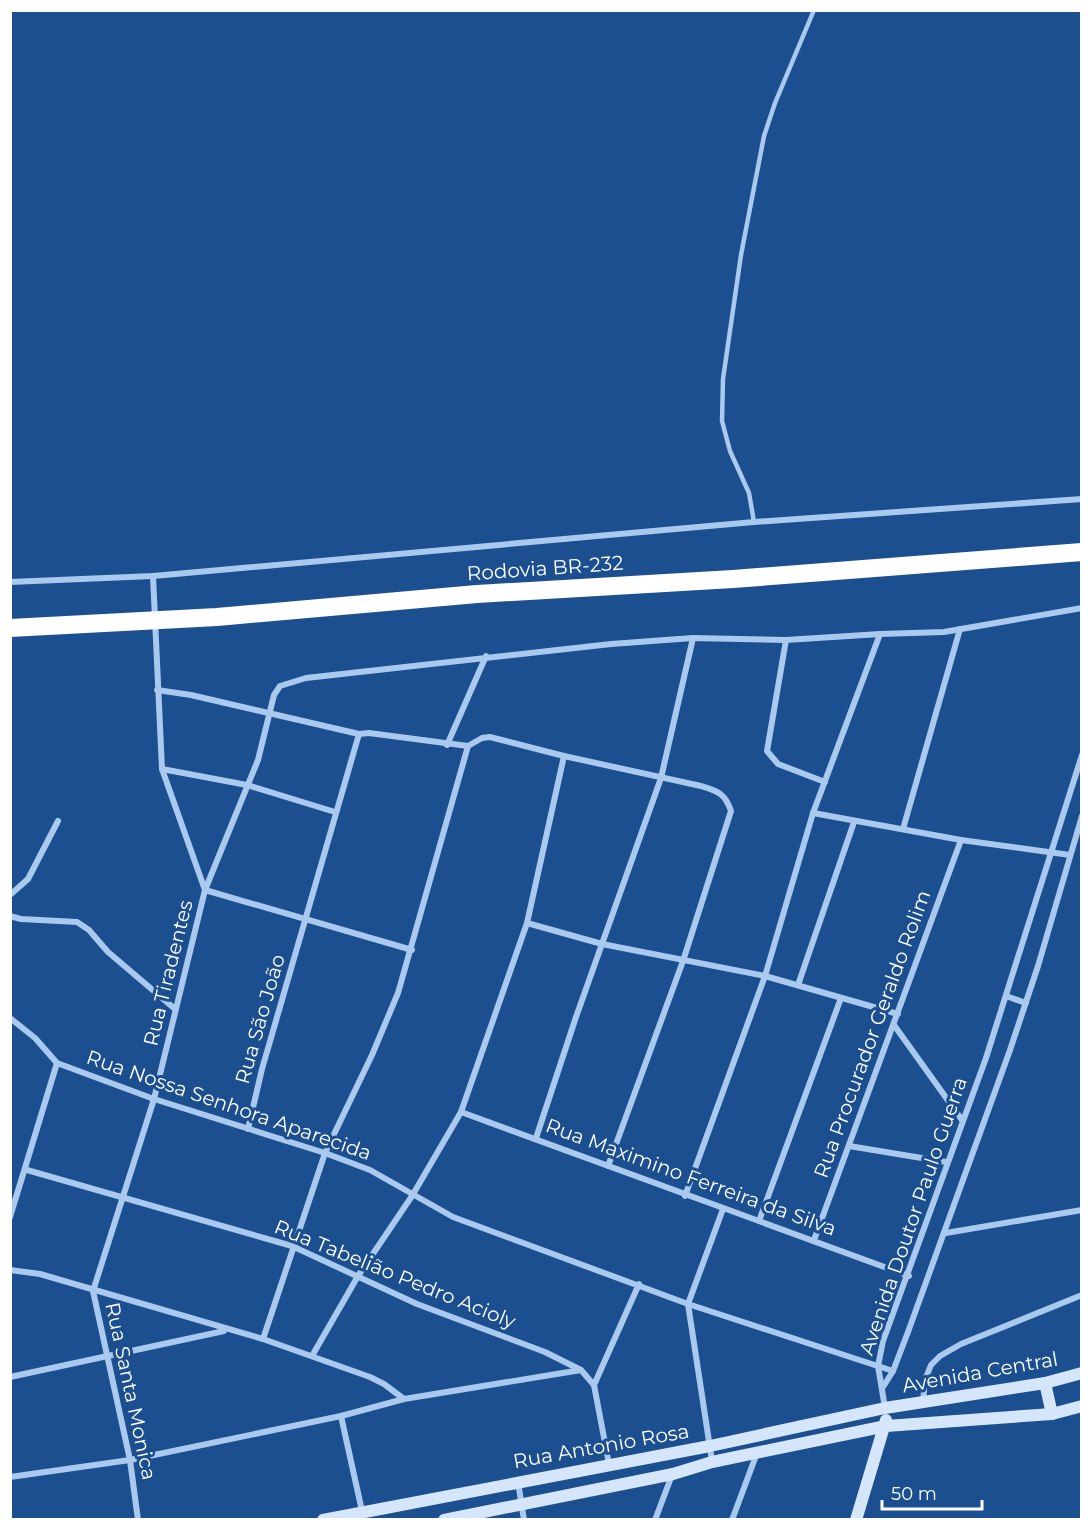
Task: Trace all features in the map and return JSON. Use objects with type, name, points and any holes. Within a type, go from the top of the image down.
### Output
[{"type":"highway","name":"Rodovia BR-232","points":[[10,628],[363,606],[477,594],[733,579],[1082,552]]},
{"type":"main road","name":"Avenida Central","points":[[885,1408],[1045,1383],[1082,1373]]},
{"type":"main road","points":[[1045,1383],[1052,1414]]},
{"type":"main road","name":"Avenida Central","points":[[886,1426],[1052,1414],[1082,1406]]},
{"type":"main road","name":"Rua Antonio Rosa","points":[[323,1520],[710,1446],[885,1408]]},
{"type":"main road","points":[[856,1520],[886,1426],[885,1408]]},
{"type":"main road","name":"Rua Antonio Rosa","points":[[444,1520],[673,1474],[712,1462],[886,1426]]},
{"type":"street","points":[[10,582],[153,576],[754,522],[1082,499]]},
{"type":"street","points":[[153,576],[162,769],[205,890],[305,917],[411,950]]},
{"type":"street","name":"Rua Tiradentes","points":[[154,1099],[205,890],[258,760],[272,712],[274,695],[280,686],[289,681],[486,656],[693,638],[786,640],[960,629],[1082,608]]},
{"type":"street","points":[[903,829],[960,629]]},
{"type":"street","points":[[685,1196],[765,975],[813,813],[880,634]]},
{"type":"street","points":[[536,1138],[661,778],[693,638]]},
{"type":"street","points":[[786,640],[767,751],[778,764],[825,782]]},
{"type":"street","points":[[447,745],[486,656]]},
{"type":"street","points":[[157,690],[272,712],[359,734],[369,733],[468,746],[482,738],[490,737],[721,792],[727,799],[731,811],[683,961],[608,1166]]},
{"type":"street","name":"Rua São João","points":[[248,1129],[305,917],[359,734]]},
{"type":"street","points":[[263,1339],[292,1246],[325,1153],[372,1055],[411,950],[468,746]]},
{"type":"street","name":"Avenida Doutor Paulo Guerra","points":[[883,1387],[878,1366],[883,1341],[909,1276],[946,1162],[1006,996],[1049,852],[1082,755]]},
{"type":"street","points":[[312,1356],[358,1276],[412,1196],[461,1112],[527,922],[564,756]]},
{"type":"street","points":[[162,769],[247,785],[335,812]]},
{"type":"street","points":[[813,813],[961,840],[1070,855]]},
{"type":"street","name":"Avenida Doutor Paulo Guerra","points":[[883,1387],[893,1371],[946,1233],[1026,1003],[1082,816]]},
{"type":"street","points":[[10,895],[28,879],[58,821]]},
{"type":"street","points":[[798,985],[854,822]]},
{"type":"street","name":"Rua Procurador Geraldo Rolim","points":[[814,1240],[961,840]]},
{"type":"street","points":[[10,916],[21,919],[77,922],[89,930],[108,952],[175,1009]]},
{"type":"street","points":[[527,922],[602,944],[765,975],[898,1014]]},
{"type":"street","points":[[1006,996],[1026,1003]]},
{"type":"street","points":[[759,1221],[841,998]]},
{"type":"street","points":[[10,1018],[34,1038],[57,1063],[27,1170],[10,1217]]},
{"type":"street","points":[[894,1025],[962,1120]]},
{"type":"street","name":"Rua Nossa Senhora Aparecida","points":[[57,1063],[154,1099],[325,1153],[370,1170],[412,1196],[453,1217],[688,1304],[893,1371]]},
{"type":"street","name":"Rua Santa Monica","points":[[138,1520],[130,1460],[109,1355],[93,1291],[154,1099]]},
{"type":"street","name":"Rua Maximino Ferreira da Silva","points":[[461,1112],[536,1138],[685,1196],[814,1240],[909,1276]]},
{"type":"street","points":[[849,1146],[946,1162]]},
{"type":"street","name":"Rua Tabelião Pedro Acioly","points":[[27,1170],[292,1246],[417,1304],[545,1352],[581,1370],[594,1385]]},
{"type":"street","points":[[712,1462],[688,1304],[723,1209]]},
{"type":"street","points":[[946,1233],[1082,1210]]},
{"type":"street","points":[[10,1270],[40,1274],[263,1339],[370,1377],[384,1383],[404,1399]]},
{"type":"street","points":[[609,1464],[594,1385],[639,1284]]},
{"type":"street","points":[[923,1402],[925,1380],[931,1365],[940,1356],[970,1340],[1082,1295]]},
{"type":"street","points":[[10,1377],[226,1330]]},
{"type":"street","points":[[10,1477],[130,1460],[341,1416],[404,1399],[581,1370]]},
{"type":"street","points":[[883,1387],[885,1408]]},
{"type":"street","points":[[341,1416],[362,1511]]},
{"type":"street","points":[[732,1520],[758,1452]]},
{"type":"street","points":[[656,1520],[673,1474]]},
{"type":"street","points":[[518,1481],[524,1520]]},
{"type":"lane","points":[[754,522],[749,493],[730,451],[722,421],[723,380],[741,255],[764,136],[775,103],[814,10]]}]
